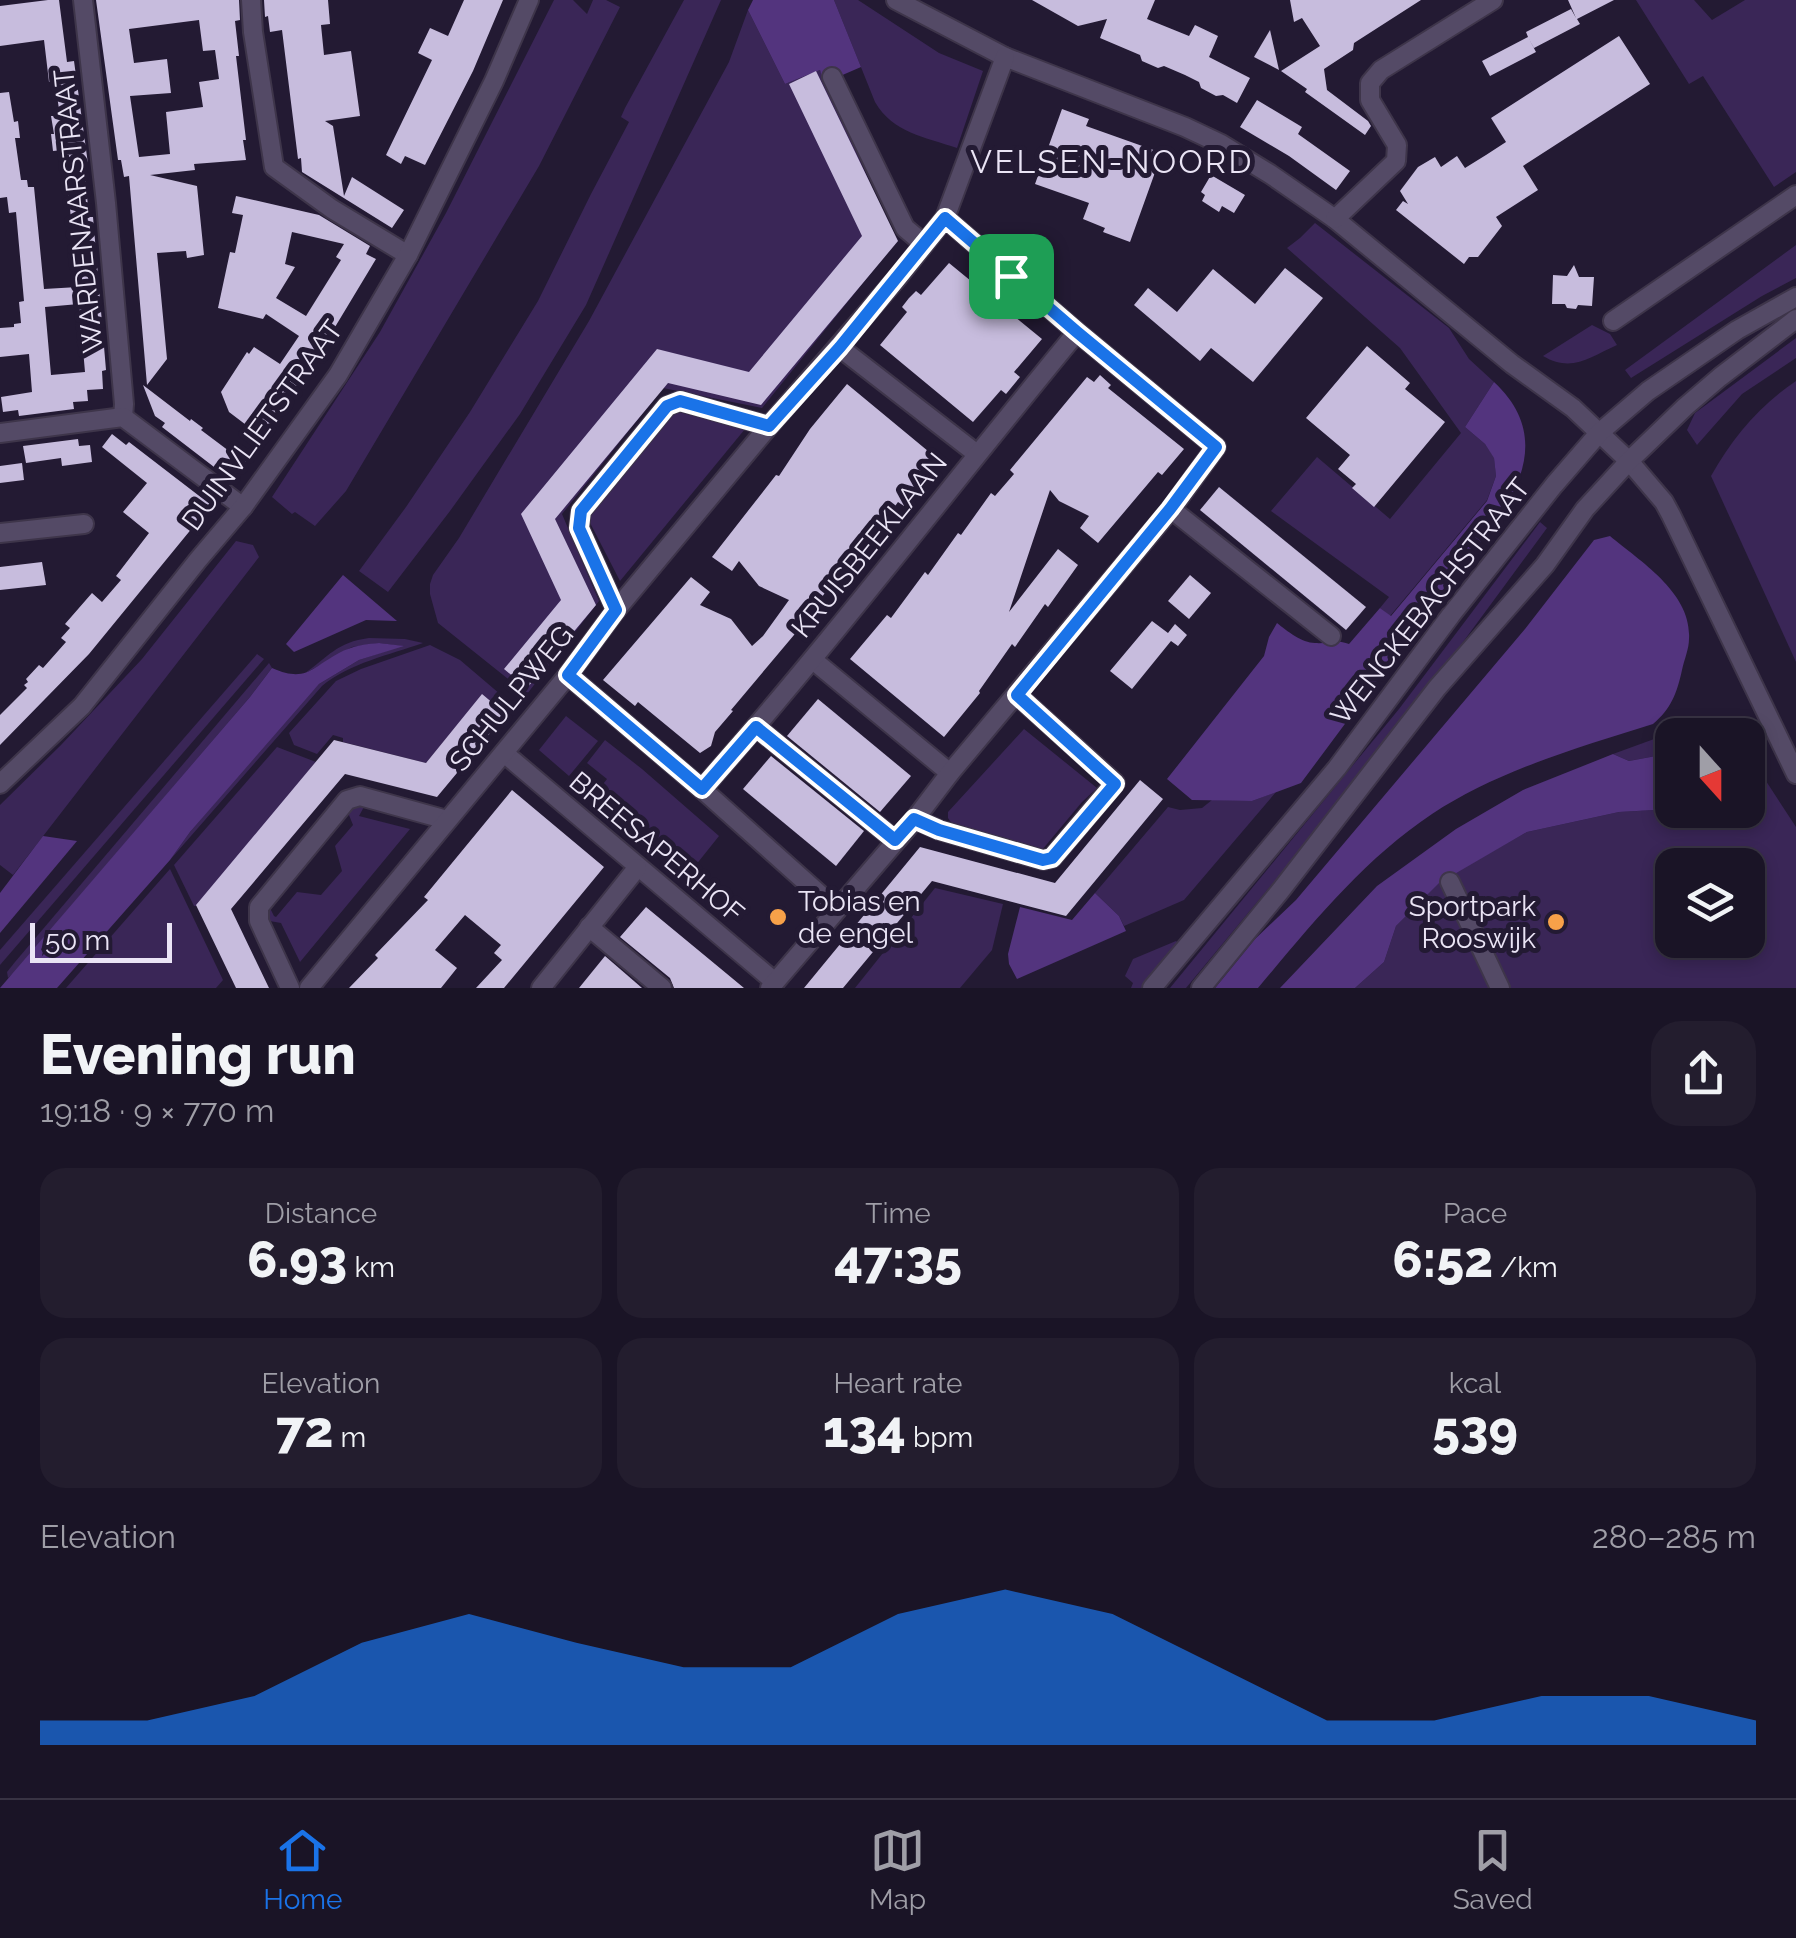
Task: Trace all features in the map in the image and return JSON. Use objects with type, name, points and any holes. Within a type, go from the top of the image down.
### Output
[{"type":"street","name":"WARDENAARSTRAAT","points":[[83,0],[110,239],[122,417]]},
{"type":"street","points":[[250,0],[274,166],[332,209],[408,254]]},
{"type":"street","name":"DUINVLIETSTRAAT","points":[[0,784],[82,706],[244,507],[338,375],[408,254],[530,0]]},
{"type":"street","points":[[896,0],[1005,57],[1120,100],[1221,144],[1335,219],[1512,364],[1573,408],[1628,461],[1672,515],[1796,774]]},
{"type":"street","points":[[1335,219],[1396,161],[1397,145],[1370,100],[1370,82],[1382,70],[1493,0]]},
{"type":"street","name":"SCHULPWEG","points":[[309,988],[504,754],[616,610],[945,218],[1005,57]]},
{"type":"street","points":[[832,77],[904,228],[924,244]]},
{"type":"street","points":[[1613,320],[1796,194]]},
{"type":"street","points":[[773,985],[1017,695],[1216,447],[945,218]]},
{"type":"street","name":"WENCKEBACHSTRAAT","points":[[1152,988],[1337,768],[1450,615],[1599,433],[1648,391],[1722,340],[1796,297]]},
{"type":"street","points":[[1201,988],[1437,688],[1545,565],[1585,509],[1628,461],[1720,377],[1796,320]]},
{"type":"street","name":"KRUISBEEKLAAN","points":[[702,789],[813,660],[1077,332]]},
{"type":"street","points":[[840,347],[976,454]]},
{"type":"street","points":[[616,610],[579,528],[581,511],[667,406],[680,401],[769,426]]},
{"type":"street","points":[[0,434],[122,417],[244,507]]},
{"type":"street","points":[[1170,509],[1331,636]]},
{"type":"street","points":[[0,533],[84,524]]},
{"type":"street","points":[[813,660],[950,773]]},
{"type":"street","points":[[568,675],[836,909]]},
{"type":"street","points":[[914,819],[1043,860],[1052,858],[1115,784],[1017,695]]},
{"type":"street","points":[[756,727],[895,840]]},
{"type":"street","name":"BREESAPERHOF","points":[[504,754],[773,985]]},
{"type":"street","points":[[290,988],[259,921],[259,907],[347,800],[360,796],[446,820]]},
{"type":"street","points":[[541,988],[638,868]]},
{"type":"street","points":[[1450,882],[1500,988]]},
{"type":"street","points":[[589,927],[662,988]]},
{"type":"shaded area","points":[[554,0],[573,0],[587,14],[593,0],[606,0],[620,7],[539,166],[346,491],[315,526],[272,497],[380,332],[446,213]]},
{"type":"shaded area","points":[[684,0],[721,0],[586,305],[520,414],[388,592],[359,571],[470,412],[538,301],[629,122],[621,117],[625,108]]},
{"type":"shaded area","points":[[753,0],[834,0],[861,67],[824,83],[820,70],[785,84],[748,10]]},
{"type":"shaded area","points":[[834,0],[858,0],[939,53],[983,71],[957,148],[900,127],[882,112]]},
{"type":"shaded area","points":[[1636,0],[1694,0],[1712,20],[1745,0],[1796,0],[1796,172],[1774,187],[1703,76],[1689,84]]},
{"type":"shaded area","points":[[748,10],[785,84],[820,70],[896,242],[762,408],[663,388],[562,514],[599,601],[527,694],[438,623],[430,584],[589,321],[729,62]]},
{"type":"shaded area","points":[[1315,223],[1449,328],[1469,359],[1494,382],[1465,427],[1494,457],[1496,476],[1487,500],[1390,616],[1380,608],[1389,597],[1271,511],[1317,457],[1390,519],[1461,433],[1400,348],[1287,248]]},
{"type":"shaded area","points":[[1796,245],[1796,278],[1631,378],[1625,370]]},
{"type":"shaded area","points":[[1592,325],[1610,334],[1617,345],[1572,363],[1543,356]]},
{"type":"shaded area","points":[[1796,338],[1796,358],[1742,394],[1697,445],[1687,430],[1695,413]]},
{"type":"shaded area","points":[[1796,381],[1796,662],[1711,476],[1748,423]]},
{"type":"shaded area","points":[[1494,382],[1517,412],[1525,443],[1520,476],[1504,510],[1301,783],[1252,801],[1192,800],[1167,779],[1264,656],[1277,623],[1305,641],[1349,644],[1380,608],[1391,616],[1487,501],[1496,476],[1494,458],[1465,427]]},
{"type":"shaded area","points":[[675,411],[745,429],[620,581],[587,517]]},
{"type":"shaded area","points":[[1540,522],[1547,528],[1385,748],[1186,988],[1170,988],[1399,709]]},
{"type":"shaded area","points":[[1610,536],[1662,580],[1682,607],[1688,622],[1687,651],[1675,693],[1664,712],[1653,724],[1567,751],[1458,798],[1383,852],[1318,917],[1258,988],[1215,988],[1255,939],[1296,900],[1525,629],[1594,540]]},
{"type":"shaded area","points":[[236,541],[253,545],[259,557],[13,875],[0,865],[0,805],[142,659]]},
{"type":"shaded area","points":[[343,575],[397,621],[366,620],[294,652],[286,644]]},
{"type":"shaded area","points":[[369,638],[423,643],[357,665],[322,686],[170,860],[319,684],[359,660],[401,646],[379,643],[352,647],[304,674],[341,647]]},
{"type":"shaded area","points":[[379,643],[404,646],[359,660],[319,684],[57,988],[0,988],[272,668],[301,674],[349,649]]},
{"type":"shaded area","points":[[430,645],[460,660],[507,700],[500,708],[482,695],[426,763],[343,742],[343,738],[333,735],[317,754],[294,745],[289,733],[336,681]]},
{"type":"shaded area","points":[[257,654],[264,659],[0,965],[0,950]]},
{"type":"shaded area","points":[[269,663],[272,668],[250,697],[8,978],[7,972],[15,962]]},
{"type":"shaded area","points":[[566,716],[598,741],[569,776],[539,750]]},
{"type":"shaded area","points":[[1024,729],[1097,788],[1042,850],[952,824],[948,818],[948,812]]},
{"type":"shaded area","points":[[1655,739],[1655,756],[1629,761],[1613,754]]},
{"type":"shaded area","points":[[605,740],[719,836],[687,876],[593,797],[607,779],[587,763]]},
{"type":"shaded area","points":[[277,747],[316,762],[194,906],[174,865]]},
{"type":"shaded area","points":[[1613,754],[1629,761],[1655,756],[1655,810],[1619,812],[1527,832],[1439,883],[1396,926],[1384,962],[1355,988],[1280,988],[1377,886],[1456,829],[1523,790]]},
{"type":"shaded area","name":"Sportpark Rooswijk","points":[[1765,779],[1796,827],[1796,988],[1355,988],[1384,962],[1396,926],[1439,882],[1443,880],[1456,909],[1468,899],[1451,875],[1527,832],[1619,812],[1655,810],[1655,828],[1765,828]]},
{"type":"shaded area","points":[[1276,792],[1184,900],[1124,926],[1095,893],[1168,807],[1202,808],[1212,800],[1252,801]]},
{"type":"shaded area","points":[[357,803],[365,805],[359,816],[410,829],[300,962],[281,923],[264,920],[269,906],[276,917],[297,892],[321,895],[342,871],[335,846],[353,825],[347,810]]},
{"type":"shaded area","points":[[43,836],[77,841],[0,933],[0,893]]},
{"type":"shaded area","points":[[170,869],[223,980],[216,988],[66,988]]},
{"type":"shaded area","points":[[935,888],[1003,904],[992,950],[960,988],[855,988]]},
{"type":"shaded area","points":[[1095,893],[1119,916],[1126,931],[1017,979],[1008,954],[1020,907],[1072,920]]},
{"type":"shaded area","points":[[1176,941],[1180,945],[1144,988],[1131,988],[1133,983],[1125,976],[1133,959]]},
{"type":"building","points":[[59,0],[67,62],[74,61],[88,164],[84,165],[89,217],[93,217],[106,370],[102,371],[103,389],[87,390],[88,401],[73,402],[74,409],[19,416],[18,410],[3,412],[1,397],[32,392],[29,354],[0,357],[0,328],[21,323],[19,302],[24,301],[16,212],[9,213],[7,197],[0,198],[0,93],[9,92],[14,122],[18,121],[20,138],[15,138],[21,180],[34,187],[44,289],[78,287],[64,150],[53,151],[51,116],[60,116],[55,82],[49,82],[44,40],[0,46],[0,6]],"holes":[[[79,304],[85,372],[51,375],[45,307]]]},
{"type":"building","points":[[96,0],[239,0],[236,56],[246,160],[194,164],[195,170],[150,175],[197,186],[204,255],[187,258],[186,251],[157,253],[167,359],[147,385],[129,176],[124,177],[118,160]],"holes":[[[199,20],[203,51],[215,50],[219,79],[199,82],[203,107],[166,112],[170,154],[139,157],[130,96],[171,93],[167,59],[134,63],[129,29]]]},
{"type":"building","points":[[264,0],[328,0],[330,24],[321,25],[324,55],[351,51],[360,116],[325,121],[333,126],[344,196],[352,177],[404,210],[392,228],[302,172],[282,30],[270,32]]},
{"type":"building","points":[[464,0],[503,0],[473,71],[425,165],[405,156],[401,164],[386,155],[432,60],[418,53],[430,28],[448,36]]},
{"type":"building","points":[[1032,0],[1155,0],[1147,19],[1189,36],[1195,25],[1218,36],[1209,57],[1250,78],[1237,103],[1223,95],[1216,96],[1201,88],[1199,82],[1142,61],[1140,55],[1100,38],[1107,19],[1078,26]]},
{"type":"building","points":[[1290,0],[1421,0],[1354,43],[1353,50],[1324,69],[1327,90],[1368,121],[1371,126],[1365,135],[1281,71],[1320,46],[1302,18],[1294,22]]},
{"type":"building","points":[[1568,0],[1614,0],[1577,19],[1580,24],[1534,48],[1526,32],[1571,9],[1576,18]]},
{"type":"building","points":[[1270,30],[1279,70],[1254,57]]},
{"type":"building","points":[[1619,36],[1650,84],[1523,166],[1538,190],[1496,217],[1502,226],[1478,257],[1469,257],[1464,264],[1396,210],[1403,201],[1408,204],[1400,191],[1418,167],[1435,157],[1441,167],[1457,156],[1465,168],[1506,142],[1491,118]]},
{"type":"building","points":[[1528,37],[1536,52],[1490,76],[1482,61]]},
{"type":"building","points":[[816,71],[898,241],[761,405],[668,383],[555,519],[596,605],[527,688],[504,669],[561,600],[521,514],[657,349],[749,372],[862,236],[789,84]]},
{"type":"building","points":[[1257,100],[1302,127],[1298,134],[1350,171],[1336,190],[1240,127]]},
{"type":"building","points":[[1062,109],[1089,119],[1086,126],[1162,153],[1130,242],[1083,219],[1089,203],[1035,184]]},
{"type":"building","points":[[1211,175],[1245,195],[1234,213],[1222,206],[1219,212],[1202,201],[1205,195],[1201,192]]},
{"type":"building","points":[[236,196],[319,215],[370,246],[366,254],[376,259],[262,437],[229,412],[221,392],[247,352],[254,347],[280,364],[299,336],[266,314],[263,319],[218,308],[243,215],[232,213]],"holes":[[[292,232],[344,244],[336,257],[341,260],[306,316],[276,298],[295,267],[285,264]]]},
{"type":"building","points":[[949,263],[1042,339],[1014,372],[1020,377],[1006,394],[1001,390],[973,422],[880,345],[907,312],[902,307],[909,298],[916,291],[921,295]]},
{"type":"building","points":[[1574,265],[1579,277],[1594,277],[1592,306],[1578,305],[1576,309],[1552,304],[1553,275],[1567,276]]},
{"type":"building","points":[[1285,268],[1323,298],[1253,382],[1211,348],[1200,361],[1134,305],[1148,288],[1177,312],[1213,269],[1255,304]]},
{"type":"building","points":[[1367,346],[1410,383],[1405,389],[1445,422],[1374,507],[1338,469],[1350,455],[1306,418]]},
{"type":"building","points":[[1100,375],[1111,385],[1108,388],[1184,449],[1162,475],[1158,472],[1098,543],[1080,528],[1089,516],[1059,501],[1050,490],[1009,612],[1058,549],[1078,565],[1015,647],[1012,644],[980,693],[944,737],[850,659],[887,615],[891,618],[925,572],[928,575],[991,493],[995,496],[1014,474],[1010,470],[1087,377],[1094,382]]},
{"type":"building","points":[[847,384],[940,461],[904,506],[898,502],[865,548],[731,710],[715,732],[711,746],[700,753],[638,702],[635,706],[603,680],[691,577],[710,592],[700,605],[731,619],[752,646],[763,636],[789,600],[759,586],[739,561],[732,571],[712,557]]},
{"type":"building","points":[[143,385],[246,461],[231,480],[162,427],[165,423],[155,416]]},
{"type":"building","points":[[112,434],[126,445],[129,442],[211,505],[89,654],[0,745],[0,715],[27,688],[26,679],[39,665],[43,668],[66,642],[61,638],[70,628],[65,624],[92,593],[102,602],[121,580],[116,576],[149,533],[123,512],[147,483],[102,447]]},
{"type":"building","points":[[78,439],[79,446],[90,445],[92,462],[62,466],[61,458],[26,463],[23,446]]},
{"type":"building","points":[[22,463],[24,480],[0,483],[0,466]]},
{"type":"building","points":[[1219,487],[1366,607],[1346,630],[1200,510]]},
{"type":"building","points":[[42,562],[46,585],[0,590],[0,567]]},
{"type":"building","points":[[1190,575],[1211,593],[1189,619],[1168,601]]},
{"type":"building","points":[[1152,621],[1168,633],[1175,624],[1187,635],[1178,646],[1171,641],[1132,689],[1110,671]]},
{"type":"building","points":[[482,694],[506,714],[437,797],[345,774],[231,909],[269,988],[236,988],[196,905],[334,740],[426,763]]},
{"type":"building","points":[[818,699],[911,776],[880,812],[787,736]]},
{"type":"building","points":[[771,756],[864,831],[836,866],[743,789]]},
{"type":"building","points":[[1140,780],[1163,799],[1066,916],[932,881],[843,988],[804,988],[920,847],[1055,883]]},
{"type":"building","points":[[512,790],[604,867],[504,988],[476,988],[502,960],[494,953],[501,945],[465,915],[435,950],[457,968],[441,988],[349,988],[428,900],[424,897]]},
{"type":"building","points":[[646,907],[744,988],[674,988],[670,978],[620,937]]},
{"type":"building","points":[[605,956],[642,988],[579,988]]},
{"type":"place","name":"Tobias en de engel","points":[[778,917]]},
{"type":"place","name":"Sportpark Rooswijk","points":[[1556,922]]},
{"type":"district","name":"VELSEN-NOORD","points":[[1112,162]]},
{"type":"route","points":[[945,218],[1011,276],[1216,447],[1017,695],[1115,784],[1052,858],[1043,860],[914,819],[895,840],[756,727],[702,789],[568,675],[616,610],[579,528],[581,511],[667,406],[680,401],[769,426],[840,347],[945,218]]}]
